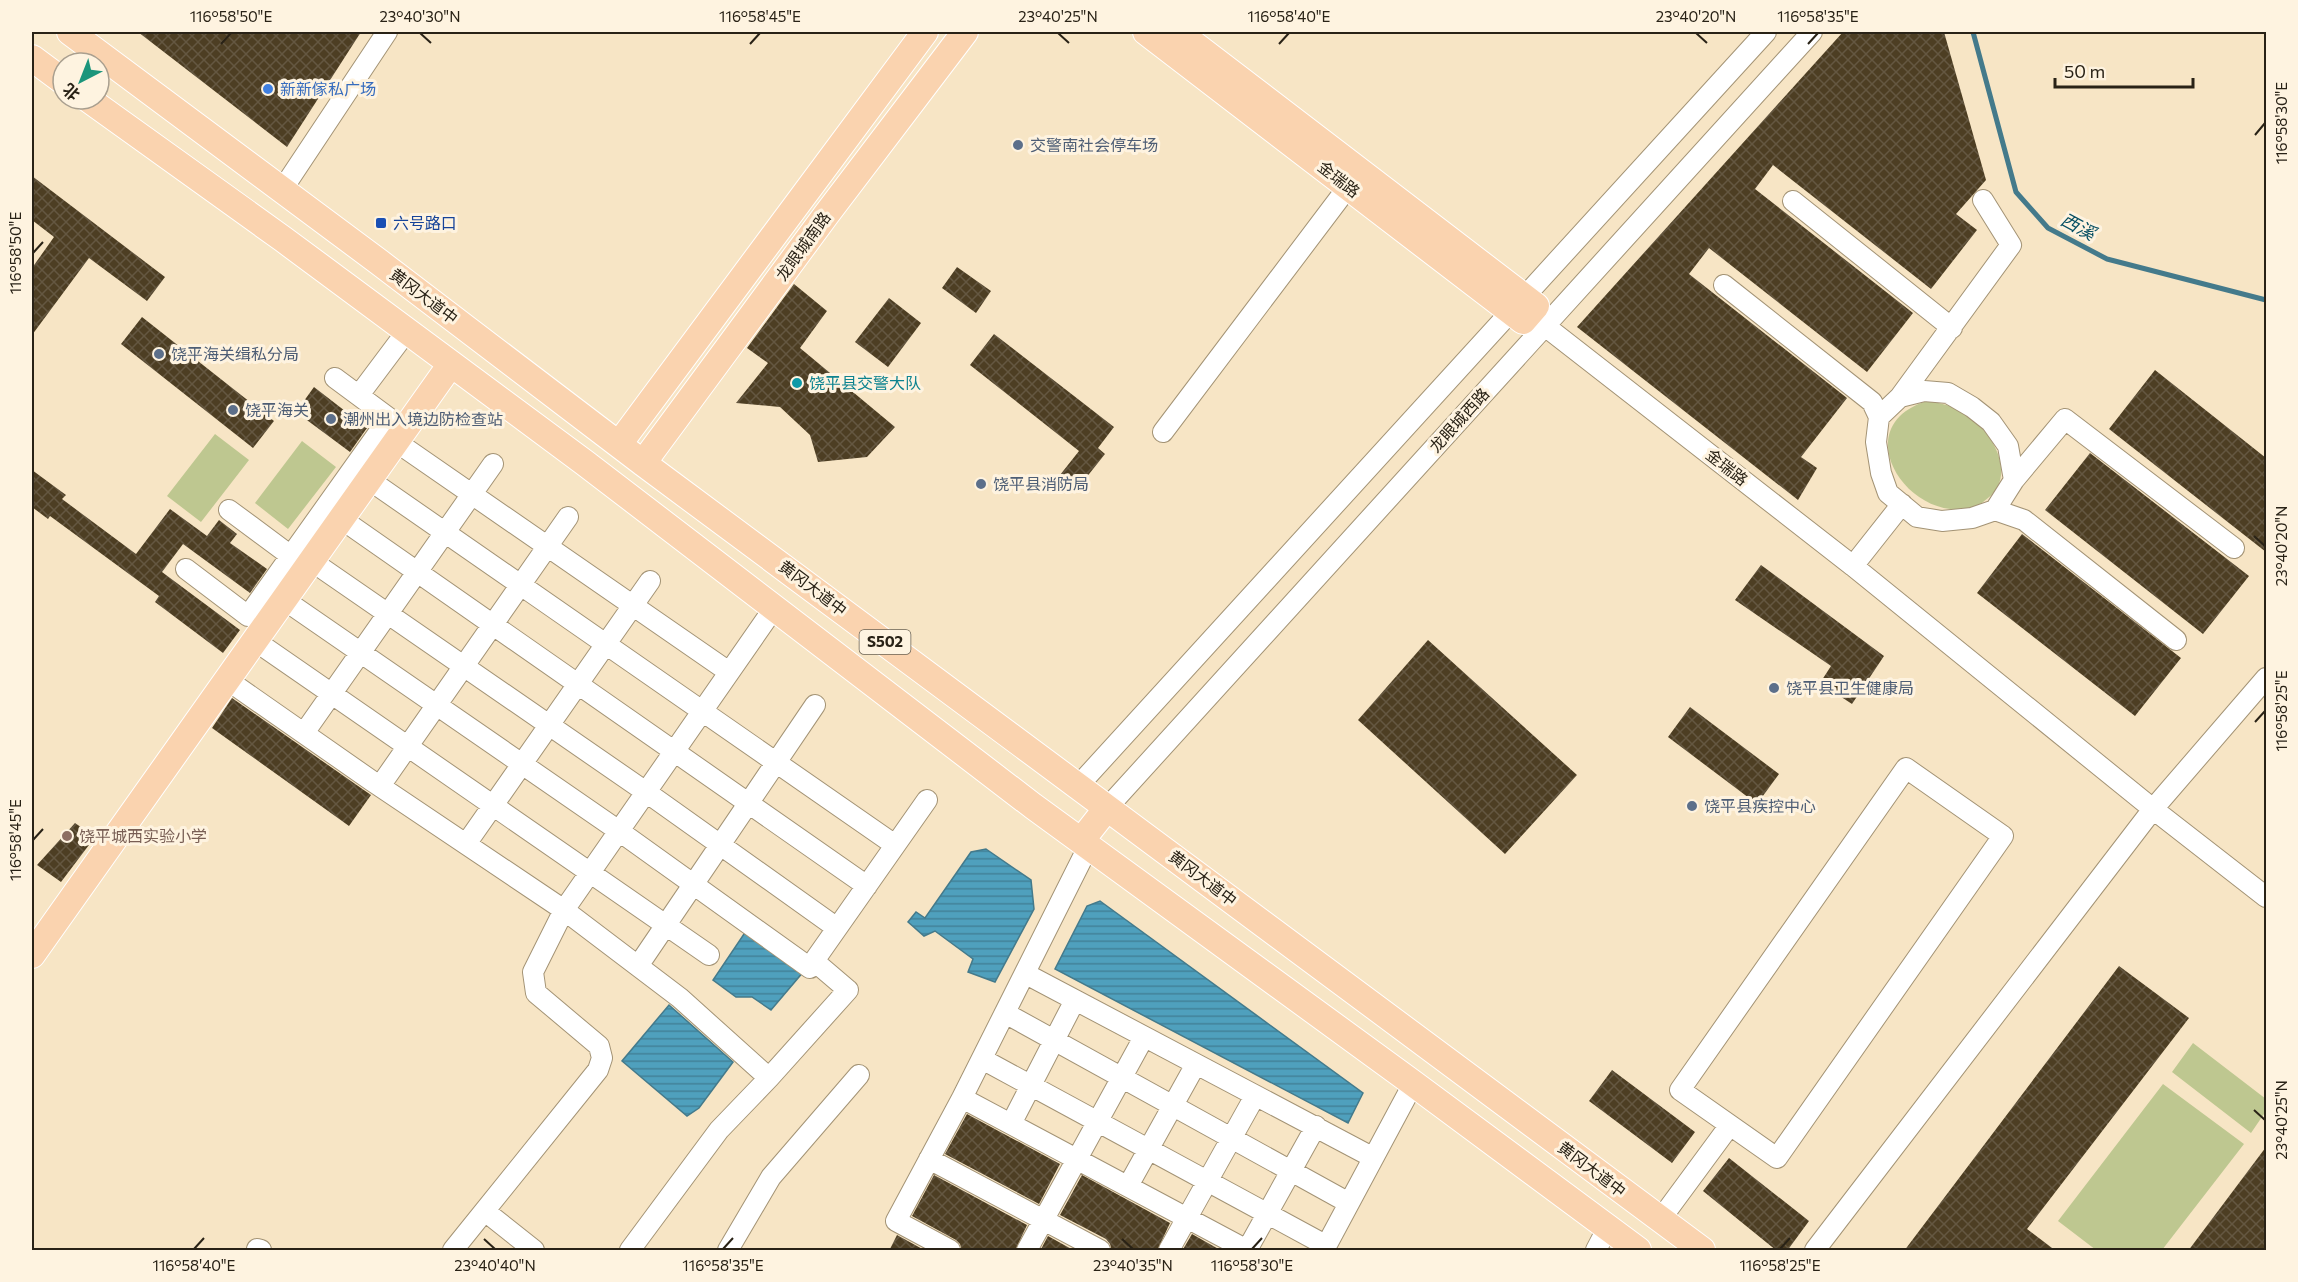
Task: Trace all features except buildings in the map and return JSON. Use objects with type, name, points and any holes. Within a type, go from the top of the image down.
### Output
[{"type":"main road","name":"黄冈大道中","points":[[70,32],[643,463],[1702,1251]]},
{"type":"main road","name":"龙眼城南路","points":[[619,444],[925,32]]},
{"type":"main road","name":"龙眼城南路","points":[[643,463],[826,215],[965,32]]},
{"type":"main road","name":"金瑞路","points":[[1146,32],[1354,179]]},
{"type":"main road","name":"金瑞路","points":[[1178,32],[1523,321],[1530,313]]},
{"type":"main road","points":[[32,58],[51,72]]},
{"type":"main road","name":"S502","points":[[104,111],[585,463],[1085,844],[1638,1251]]},
{"type":"main road","points":[[32,955],[283,599],[301,558],[340,518],[451,364]]},
{"type":"main road","points":[[815,639],[839,607]]},
{"type":"main road","points":[[1085,844],[1107,807]]},
{"type":"main road","points":[[1413,1084],[1437,1053]]},
{"type":"street","points":[[282,190],[387,32]]},
{"type":"street","points":[[1078,786],[1766,32]]},
{"type":"street","name":"龙眼城西路","points":[[1107,807],[1812,32]]},
{"type":"street","points":[[1163,432],[1354,179]]},
{"type":"street","points":[[1879,417],[1900,397],[2011,245],[1983,200]]},
{"type":"street","points":[[1793,201],[1952,328]]},
{"type":"street","points":[[1724,285],[1872,402],[1879,417],[1876,442],[1881,473],[1888,493],[1917,517],[1942,521],[1972,518],[1995,510],[2024,520],[2176,640]]},
{"type":"street","name":"金瑞路","points":[[1530,313],[1858,559],[2153,808],[2266,897]]},
{"type":"street","points":[[359,395],[407,331]]},
{"type":"street","points":[[186,569],[248,616],[301,558],[389,418],[335,378]]},
{"type":"street","points":[[1900,397],[1924,391],[1948,393],[1972,407],[1991,422],[2008,446],[2014,480]]},
{"type":"street","points":[[1995,510],[2014,480],[2065,419],[2234,548]]},
{"type":"street","points":[[395,441],[729,672]]},
{"type":"street","points":[[304,733],[493,464]]},
{"type":"street","points":[[368,479],[895,845]]},
{"type":"street","points":[[1858,559],[1902,504]]},
{"type":"street","points":[[229,510],[464,666],[837,928]]},
{"type":"street","points":[[340,518],[867,886]]},
{"type":"street","points":[[380,786],[568,518]]},
{"type":"street","points":[[466,844],[650,582]]},
{"type":"street","points":[[283,599],[619,831],[810,968],[927,800]]},
{"type":"street","points":[[453,1251],[598,1070],[602,1058],[599,1046],[536,993],[533,972],[564,910],[774,608]]},
{"type":"street","points":[[254,640],[709,955]]},
{"type":"street","points":[[1815,1251],[2153,808],[2266,678]]},
{"type":"street","points":[[226,679],[564,910],[680,998],[769,1078]]},
{"type":"street","points":[[638,966],[815,705]]},
{"type":"street","points":[[1906,768],[2003,836],[1777,1158],[1730,1125],[1680,1090],[1906,768]]},
{"type":"street","points":[[950,1251],[896,1221],[1026,974],[1085,844]]},
{"type":"street","points":[[630,1251],[719,1130],[848,990],[814,961]]},
{"type":"street","points":[[1026,974],[1372,1157]]},
{"type":"street","points":[[1011,1124],[1075,1000]]},
{"type":"street","points":[[1005,1013],[1349,1203]]},
{"type":"street","points":[[1027,1251],[1144,1037]]},
{"type":"street","points":[[982,1059],[1208,1181],[1326,1248],[1372,1157],[1413,1084]]},
{"type":"street","points":[[1128,1186],[1196,1064]]},
{"type":"street","points":[[728,1251],[771,1177],[859,1074]]},
{"type":"street","points":[[1169,1251],[1255,1096]]},
{"type":"street","points":[[962,1098],[1247,1250],[1316,1126]]},
{"type":"street","points":[[1660,1220],[1730,1125]]},
{"type":"street","points":[[929,1160],[1100,1251]]},
{"type":"street","points":[[486,1212],[534,1251]]},
{"type":"street","points":[[1596,1251],[1608,1227]]},
{"type":"green space","points":[[1927,401],[1947,405],[1966,414],[1984,430],[1998,453],[2001,477],[1997,488],[1977,506],[1952,509],[1930,503],[1910,490],[1896,472],[1889,452],[1890,432],[1902,414]]},
{"type":"green space","points":[[215,434],[249,460],[201,522],[167,496]]},
{"type":"green space","points":[[302,441],[336,467],[288,529],[255,503]]},
{"type":"green space","points":[[2193,1043],[2266,1099],[2266,1111],[2251,1133],[2172,1072]]},
{"type":"green space","points":[[2163,1084],[2244,1144],[2162,1250],[2096,1250],[2058,1221]]},
{"type":"water","points":[[986,849],[1031,880],[1034,909],[995,982],[968,972],[973,959],[935,931],[924,936],[908,922],[916,912],[925,918],[971,852]]},
{"type":"water","points":[[1100,901],[1363,1093],[1348,1123],[1055,969],[1087,906]]},
{"type":"water","points":[[748,928],[804,971],[771,1010],[752,997],[736,997],[713,980]]},
{"type":"water","points":[[669,1005],[733,1062],[699,1108],[687,1116],[622,1061]]},
{"type":"waterway","name":"西溪","points":[[1973,32],[2016,192],[2048,228],[2107,259],[2266,300]]},
{"type":"place","name":"新新傢私广场","points":[[268,89]]},
{"type":"place","name":"交警南社会停车场","points":[[1018,145]]},
{"type":"place","name":"六号路口","points":[[381,223]]},
{"type":"place","name":"饶平海关缉私分局","points":[[159,354]]},
{"type":"place","name":"饶平县交警大队","points":[[797,383]]},
{"type":"place","name":"饶平海关","points":[[233,410]]},
{"type":"place","name":"潮州出入境边防检查站","points":[[331,419]]},
{"type":"place","name":"饶平县消防局","points":[[981,484]]},
{"type":"place","name":"饶平县卫生健康局","points":[[1774,688]]},
{"type":"place","name":"饶平县疾控中心","points":[[1692,806]]},
{"type":"place","name":"饶平城西实验小学","points":[[67,836]]}]
